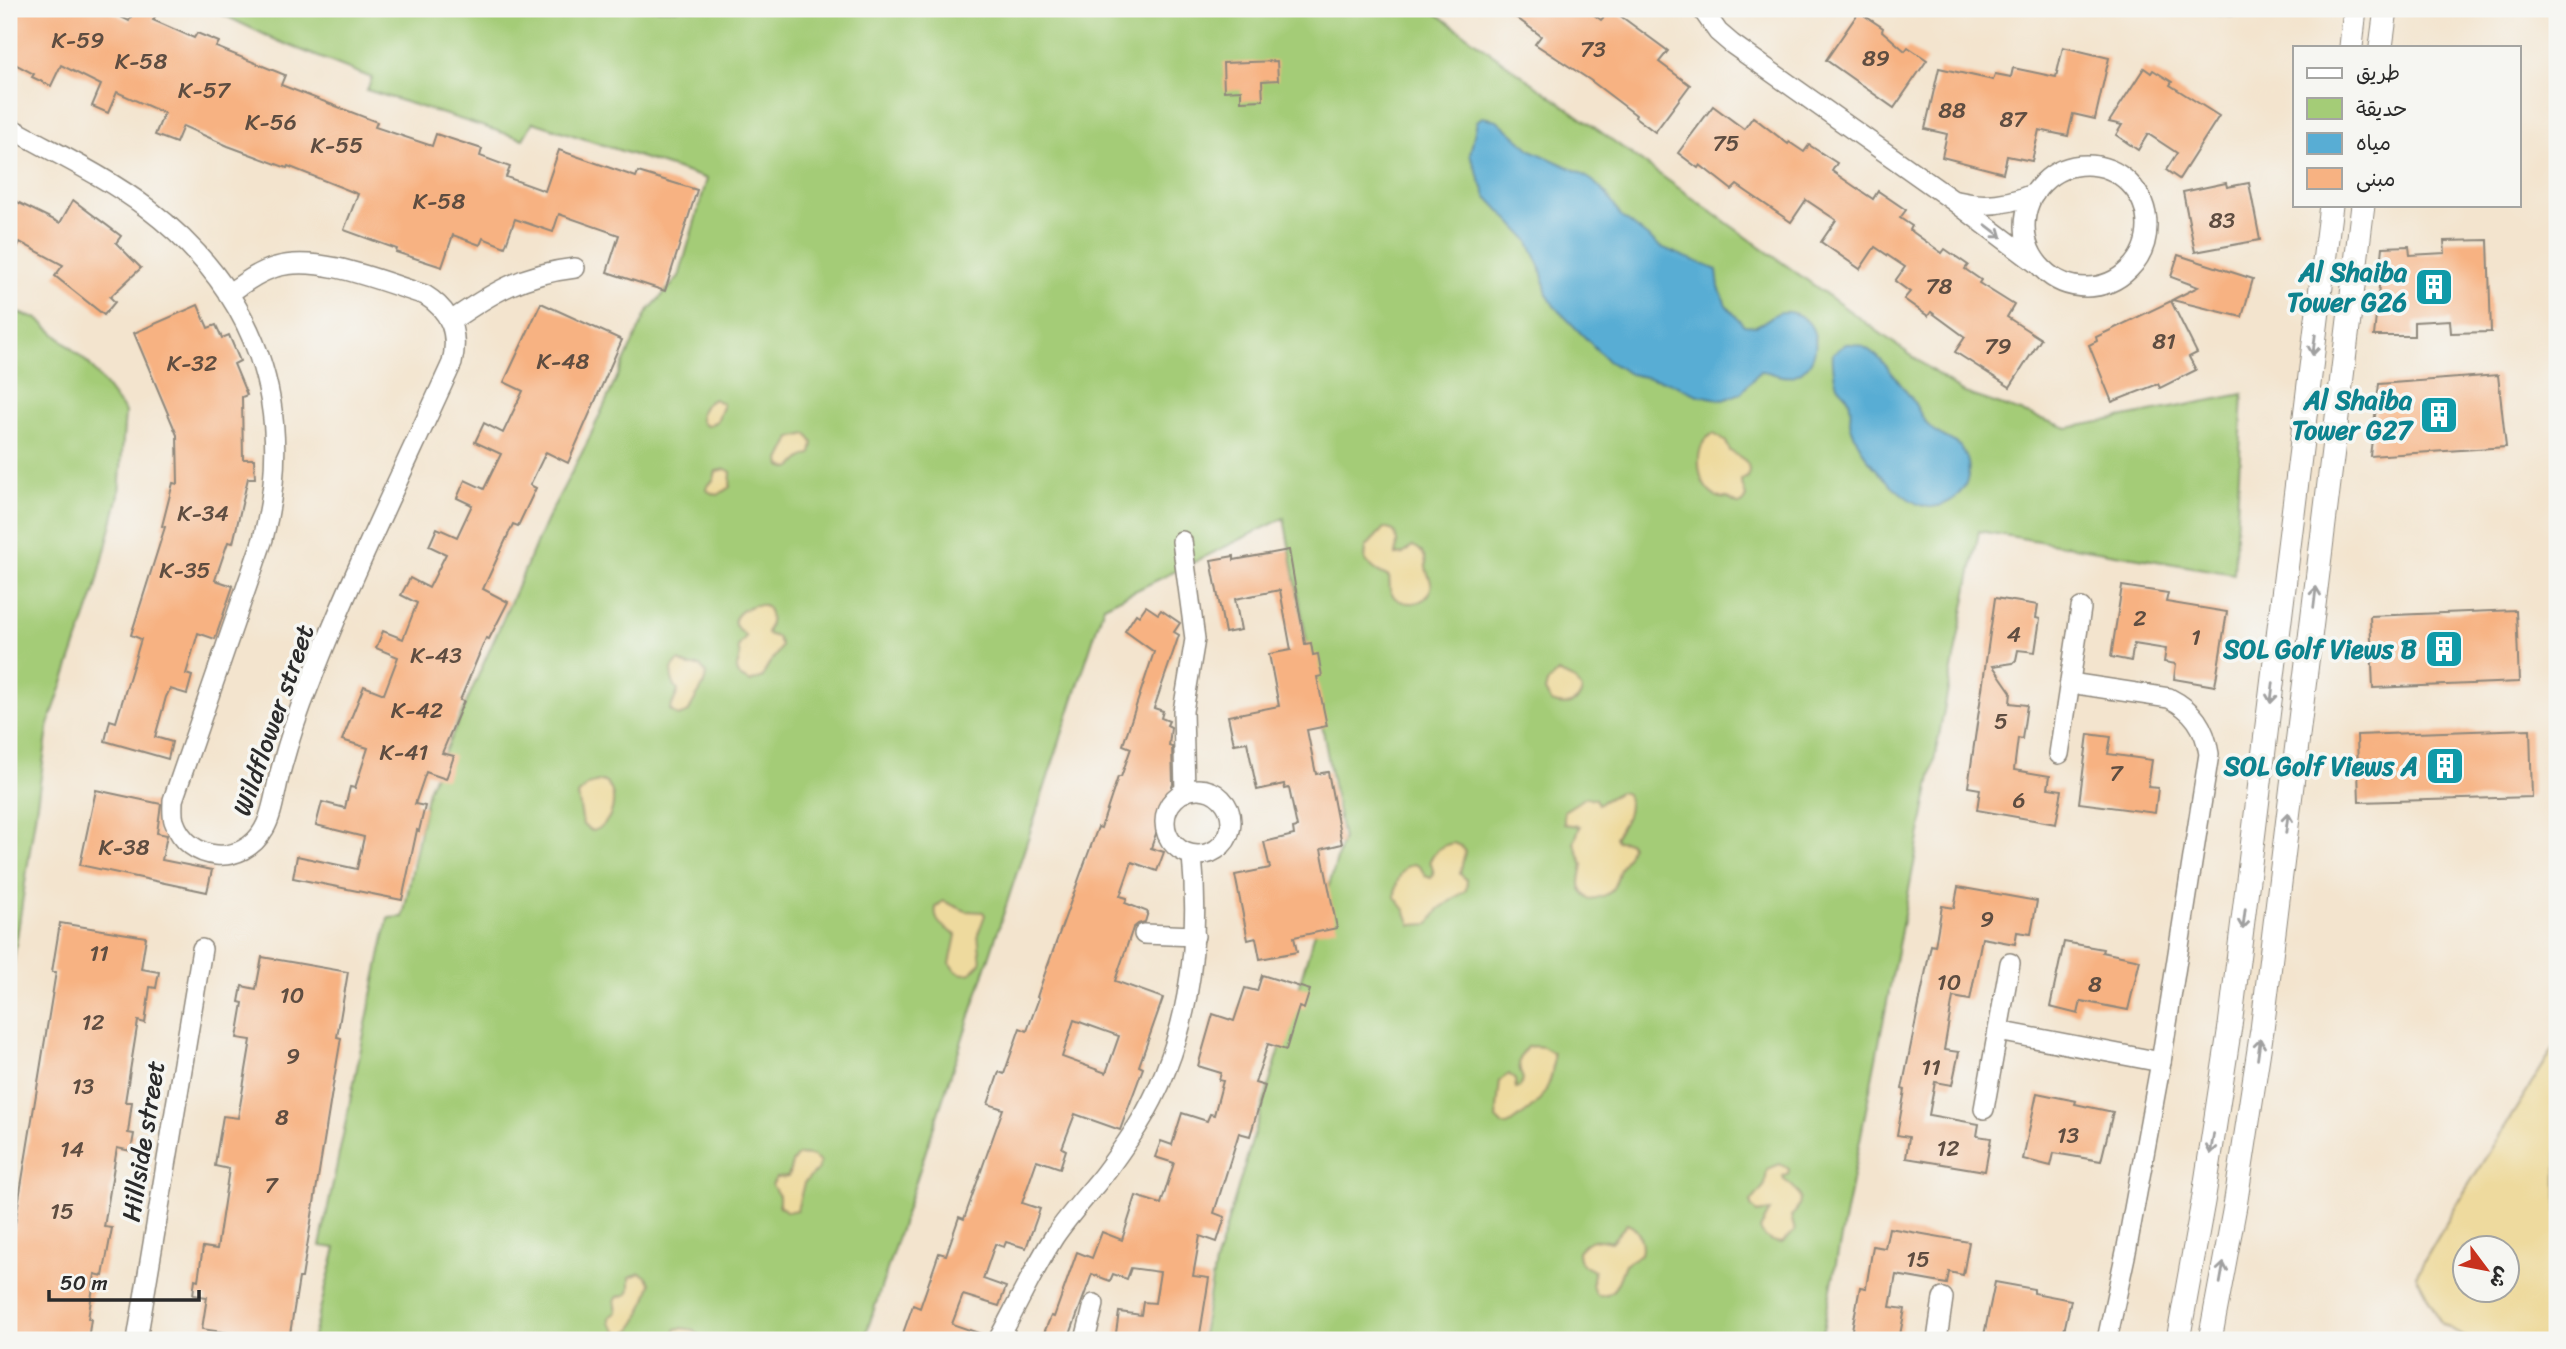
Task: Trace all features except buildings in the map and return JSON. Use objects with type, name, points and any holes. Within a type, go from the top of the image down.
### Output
[{"type":"street","points":[[1702,9],[1718,32],[1732,44],[1951,199],[2062,283],[2077,287],[2094,287],[2109,283],[2123,275],[2135,263],[2147,233],[2142,201],[2133,187],[2121,176],[2091,165],[2074,166],[2045,181],[2028,206],[2025,221],[2029,250],[2036,263]]},
{"type":"street","points":[[2351,46],[2356,9]]},
{"type":"street","points":[[2381,46],[2386,9]]},
{"type":"street","name":"Wildflower street","points":[[9,127],[114,186],[146,208],[204,260],[244,321],[261,360],[273,412],[276,444],[271,508],[173,800],[174,820],[183,837],[197,850],[216,856],[236,854],[254,845],[265,827],[293,730],[321,654],[452,363],[455,349],[451,321]]},
{"type":"street","points":[[1951,199],[1979,205],[2014,201],[2035,193]]},
{"type":"street","points":[[2178,1340],[2203,1202],[2230,1026],[2332,206]]},
{"type":"street","points":[[2210,1340],[2235,1206],[2262,1030],[2363,206]]},
{"type":"street","points":[[228,294],[274,267],[315,263],[425,295],[436,302],[451,321],[485,297],[519,280],[575,268]]},
{"type":"street","points":[[1182,541],[1195,639],[1183,711],[1185,792]]},
{"type":"street","points":[[2059,754],[2081,608]]},
{"type":"street","points":[[2070,683],[2169,698],[2182,704],[2193,714],[2207,739],[2208,769],[2161,1062],[2127,1247],[2106,1340]]},
{"type":"street","points":[[1208,790],[1226,803],[1232,824],[1229,835],[1214,852],[1192,855],[1182,852],[1168,836],[1166,826],[1170,806],[1185,792],[1208,790]]},
{"type":"street","points":[[998,1340],[1054,1237],[1099,1181],[1138,1126],[1154,1097],[1178,1035],[1186,1003],[1195,936],[1196,896],[1192,855]]},
{"type":"street","points":[[1144,934],[1195,936]]},
{"type":"street","name":"Hillside street","points":[[137,1340],[202,949]]},
{"type":"street","points":[[1984,1109],[2010,963]]},
{"type":"street","points":[[1998,1031],[2161,1062]]},
{"type":"street","points":[[1937,1340],[1944,1298]]},
{"type":"street","points":[[1085,1340],[1094,1304]]},
{"type":"green space","points":[[211,9],[1430,9],[1962,392],[2068,428],[2243,394],[2234,574],[1979,531],[1821,1340],[1201,1340],[1215,1264],[1343,839],[1284,518],[1104,606],[864,1340],[312,1340],[336,1248],[320,1246],[388,918],[403,917],[428,790],[547,519],[586,445],[647,312],[679,277],[707,179],[533,122],[523,139],[367,90],[372,78],[278,41]]},
{"type":"green space","points":[[9,310],[38,319],[90,365],[125,412],[119,495],[95,591],[49,723],[9,991]]},
{"type":"sand","points":[[714,399],[722,403],[723,407],[717,421],[707,426],[702,423],[701,412]]},
{"type":"sand","points":[[807,434],[813,443],[811,454],[803,457],[791,468],[781,466],[780,460],[791,438]]},
{"type":"sand","points":[[1714,434],[1726,442],[1730,451],[1742,458],[1749,467],[1748,477],[1741,480],[1746,497],[1742,504],[1717,497],[1708,491],[1703,481],[1699,458],[1701,448],[1706,439]]},
{"type":"sand","points":[[726,469],[731,472],[730,487],[718,495],[709,492],[706,488],[714,479],[716,471]]},
{"type":"sand","points":[[1384,528],[1394,531],[1397,541],[1396,555],[1403,554],[1412,546],[1423,554],[1431,580],[1429,594],[1425,598],[1407,603],[1395,598],[1390,591],[1389,577],[1365,561],[1366,547]]},
{"type":"sand","points":[[754,605],[765,605],[768,609],[770,619],[767,634],[777,637],[781,645],[763,677],[750,682],[736,671],[740,656],[738,647],[746,637],[735,625],[735,621],[742,611]]},
{"type":"sand","points":[[679,661],[689,666],[700,666],[706,673],[704,684],[689,712],[678,716],[670,710],[678,691],[672,679],[672,672]]},
{"type":"sand","points":[[1558,672],[1575,680],[1582,690],[1578,699],[1571,704],[1551,702],[1545,691],[1547,683]]},
{"type":"sand","points":[[602,781],[611,790],[613,806],[606,822],[592,831],[583,825],[578,795],[588,785]]},
{"type":"sand","points":[[1620,792],[1627,794],[1629,806],[1627,817],[1615,837],[1617,841],[1629,842],[1630,850],[1610,892],[1602,897],[1589,899],[1580,887],[1583,864],[1574,843],[1580,826],[1564,824],[1564,811],[1586,797],[1595,799],[1598,804]]},
{"type":"sand","points":[[1453,843],[1461,846],[1465,852],[1460,874],[1467,880],[1466,890],[1439,909],[1429,924],[1411,925],[1405,910],[1395,897],[1401,874],[1410,865],[1416,865],[1425,876],[1431,878],[1434,874],[1430,860],[1432,856],[1439,848]]},
{"type":"sand","points":[[943,901],[966,911],[983,912],[985,915],[978,934],[981,963],[971,973],[959,973],[950,964],[956,935],[940,924],[936,917],[936,907]]},
{"type":"sand","points":[[2557,1043],[2557,1340],[2471,1340],[2441,1323],[2416,1275]]},
{"type":"sand","points":[[1535,1046],[1553,1053],[1550,1081],[1536,1104],[1510,1124],[1502,1125],[1496,1119],[1500,1080],[1509,1074],[1515,1080],[1516,1088],[1520,1087],[1523,1079],[1519,1066],[1520,1058],[1527,1047]]},
{"type":"sand","points":[[798,1155],[811,1156],[820,1162],[817,1170],[804,1183],[797,1210],[787,1212],[779,1205],[779,1196],[772,1185],[776,1178],[788,1177],[792,1163]]},
{"type":"sand","points":[[1780,1164],[1789,1169],[1788,1175],[1783,1176],[1784,1180],[1794,1188],[1800,1201],[1791,1216],[1795,1231],[1782,1243],[1769,1239],[1760,1229],[1770,1211],[1757,1213],[1751,1206],[1751,1202],[1765,1185],[1767,1169]]},
{"type":"sand","points":[[1627,1224],[1640,1236],[1641,1254],[1625,1264],[1613,1290],[1597,1295],[1593,1287],[1594,1271],[1580,1262],[1578,1251],[1592,1240],[1611,1242]]},
{"type":"sand","points":[[640,1273],[647,1277],[651,1284],[644,1305],[635,1325],[625,1334],[618,1333],[610,1323],[610,1317],[617,1312],[615,1300],[628,1294],[630,1277]]},
{"type":"sand","points":[[676,1329],[694,1330],[704,1340],[670,1340]]},
{"type":"water","points":[[2193,9],[2242,9],[2233,16]]},
{"type":"water","points":[[1482,117],[1497,120],[1531,150],[1593,181],[1607,195],[1621,216],[1661,247],[1717,270],[1719,287],[1726,305],[1744,325],[1755,326],[1783,312],[1805,319],[1815,336],[1813,356],[1809,364],[1802,371],[1788,377],[1760,371],[1741,393],[1724,400],[1698,395],[1669,382],[1630,374],[1608,361],[1554,306],[1547,294],[1540,266],[1528,240],[1486,196],[1470,154],[1477,121]]},
{"type":"water","points":[[1846,344],[1865,348],[1882,361],[1929,426],[1963,450],[1969,470],[1967,479],[1963,488],[1950,501],[1930,507],[1911,500],[1880,474],[1865,454],[1851,428],[1848,398],[1837,385],[1834,374],[1833,353]]},
{"type":"place","name":"Al Shaiba Tower G26","points":[[2434,287]]},
{"type":"place","name":"Al Shaiba Tower G27","points":[[2439,415]]},
{"type":"place","name":"SOL Golf Views B","points":[[2444,649]]},
{"type":"place","name":"SOL Golf Views A","points":[[2445,766]]}]
